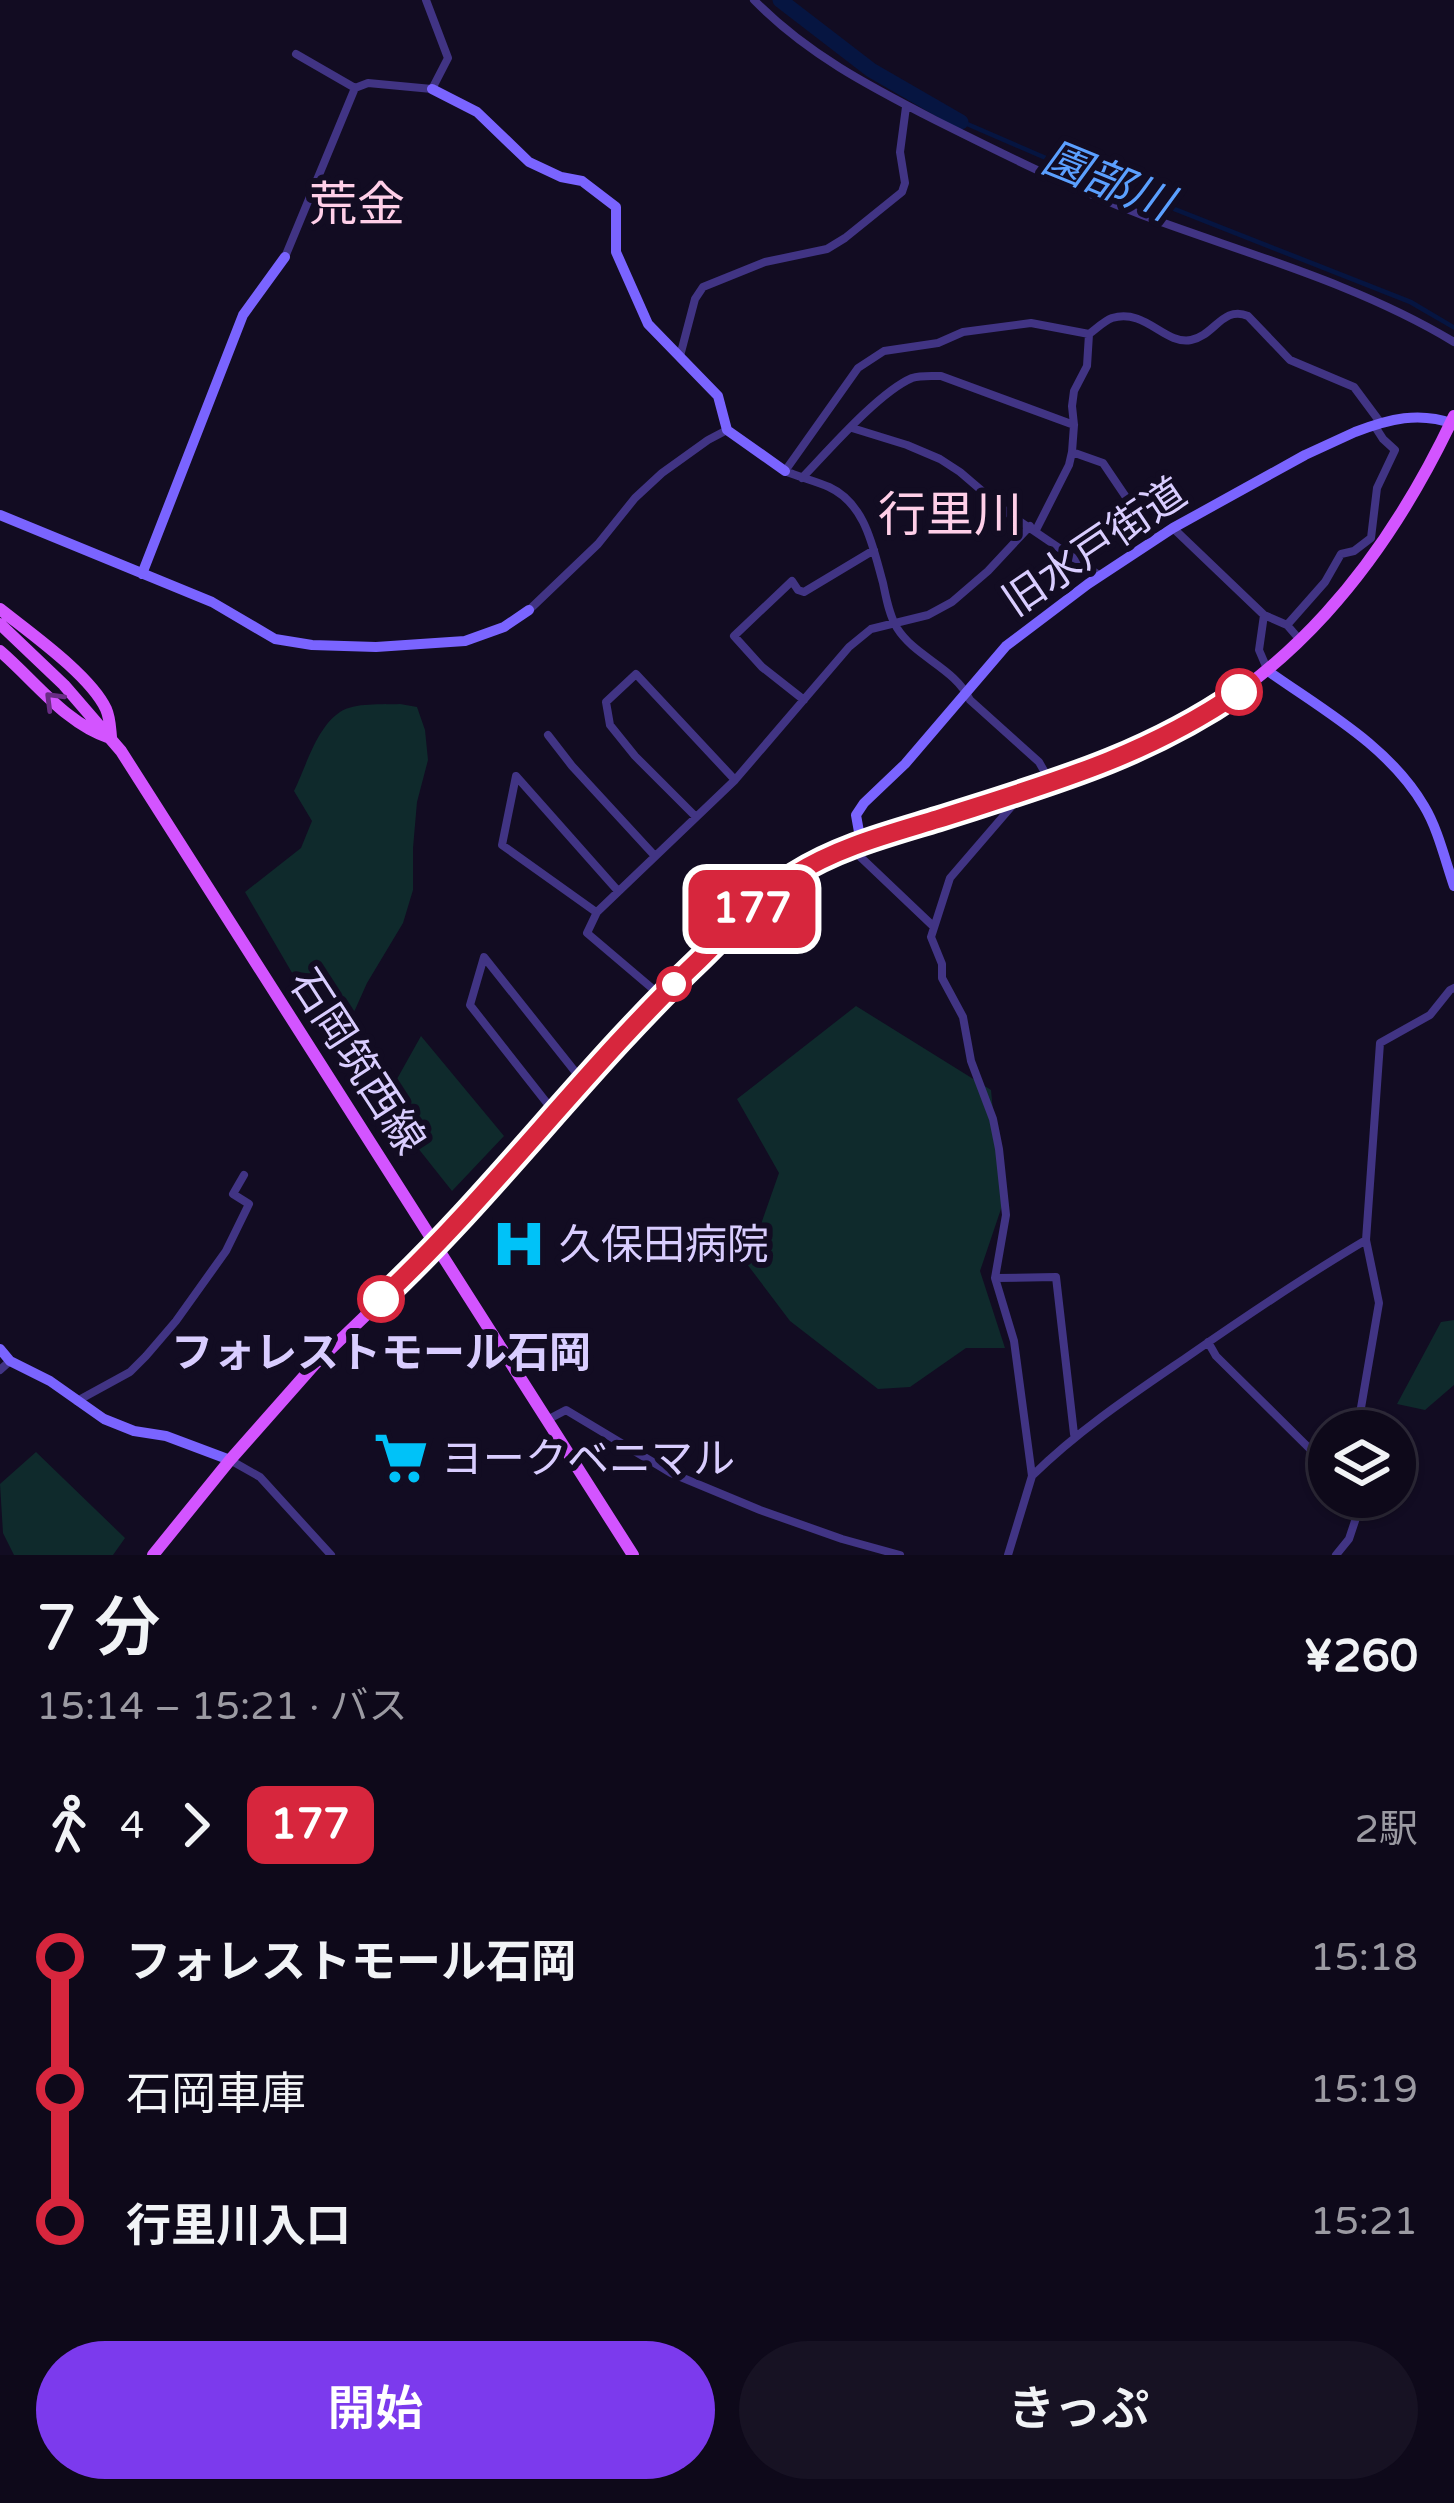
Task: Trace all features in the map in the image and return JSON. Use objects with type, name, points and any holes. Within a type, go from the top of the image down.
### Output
[{"type":"main road","points":[[153,1555],[314,1365],[438,1246],[661,996],[778,885],[855,845],[1136,752],[1268,671],[1351,587],[1408,504],[1453,421]]},
{"type":"main road","points":[[0,610],[68,665],[104,703],[111,738],[74,721],[0,651]]},
{"type":"main road","name":"石岡筑西線","points":[[0,624],[111,738],[633,1555]]},
{"type":"street","points":[[426,0],[448,58],[432,89]]},
{"type":"street","points":[[754,0],[795,40],[906,107],[1109,202],[1352,292],[1454,342]]},
{"type":"street","points":[[296,55],[355,88]]},
{"type":"street","points":[[142,574],[244,315],[285,257],[355,88],[368,82],[432,89],[477,112],[529,162],[582,181],[616,207],[616,253],[648,324],[718,396],[727,430],[785,471],[835,489],[852,505],[868,529],[893,623],[1039,762],[1051,783]]},
{"type":"street","points":[[680,356],[695,298],[703,287],[765,262],[827,249],[902,192],[900,152],[906,107]]},
{"type":"street","points":[[785,471],[858,368],[884,351],[938,343],[963,332],[1031,323],[1089,334],[1114,317],[1142,319],[1176,340],[1190,341],[1229,314],[1240,312],[1290,360],[1354,386],[1383,439],[1395,450],[1377,488],[1371,538],[1341,554],[1325,582],[1288,625]]},
{"type":"street","points":[[661,996],[587,933],[597,912],[735,780],[861,637],[871,629],[928,615],[952,602],[1033,528],[1069,465],[1074,392],[1087,366],[1089,334]]},
{"type":"street","points":[[802,478],[896,388],[921,376],[941,376],[1074,424]]},
{"type":"street","name":"旧水戸街道","points":[[855,845],[856,815],[864,803],[905,764],[1006,646],[1101,576],[1173,528],[1305,455],[1377,423],[1415,416],[1453,421]]},
{"type":"street","points":[[851,428],[940,459],[1009,514],[1101,576]]},
{"type":"street","points":[[0,515],[212,602],[275,639],[312,646],[376,647],[465,641],[504,627],[529,610],[662,473],[727,430]]},
{"type":"street","points":[[1072,452],[1103,463],[1154,540]]},
{"type":"street","points":[[1173,528],[1264,615],[1288,625],[1301,641]]},
{"type":"street","points":[[804,700],[762,667],[734,636],[792,580],[804,592],[874,550]]},
{"type":"street","points":[[1264,615],[1259,650],[1268,671],[1370,743],[1406,779],[1427,810],[1454,886]]},
{"type":"street","points":[[696,817],[610,725],[606,702],[637,674],[735,780]]},
{"type":"street","points":[[548,735],[655,856]]},
{"type":"street","points":[[597,912],[502,845],[516,776],[618,891]]},
{"type":"street","points":[[1008,1555],[1032,1476],[1014,1341],[995,1278],[1006,1215],[1000,1150],[971,1061],[964,1017],[942,978],[942,964],[931,937],[950,878],[1012,806],[1011,796]]},
{"type":"street","points":[[855,845],[933,926]]},
{"type":"street","points":[[554,1112],[470,1005],[484,957],[582,1080]]},
{"type":"street","points":[[1361,1410],[1379,1304],[1366,1240],[1380,1043],[1430,1015],[1454,988]]},
{"type":"street","points":[[76,1402],[130,1372],[176,1321],[226,1251],[249,1204],[232,1194],[244,1175]]},
{"type":"street","points":[[1032,1476],[1074,1436],[1366,1240]]},
{"type":"street","points":[[995,1278],[1056,1276],[1074,1436]]},
{"type":"street","points":[[1208,1342],[1216,1356],[1308,1447]]},
{"type":"street","points":[[0,1348],[5,1365],[50,1381],[104,1419],[134,1431],[166,1436],[260,1477],[331,1555]]},
{"type":"street","points":[[547,1420],[566,1410],[671,1473],[760,1510],[900,1555]]},
{"type":"street","points":[[1336,1555],[1349,1539],[1356,1518]]},
{"type":"green space","points":[[417,707],[428,760],[417,802],[413,890],[403,923],[367,983],[337,1050],[245,892],[301,848],[312,821],[294,791],[324,728],[346,709]]},
{"type":"green space","points":[[856,1006],[991,1090],[1002,1206],[980,1271],[1005,1348],[966,1348],[910,1387],[878,1389],[790,1321],[747,1264],[779,1173],[737,1099]]},
{"type":"green space","points":[[421,1036],[504,1136],[452,1191],[383,1104]]},
{"type":"green space","points":[[1454,1320],[1454,1385],[1425,1410],[1397,1404],[1441,1322]]},
{"type":"green space","points":[[36,1452],[125,1538],[113,1555],[14,1555],[3,1533],[0,1484]]},
{"type":"water","points":[[945,112],[1412,300],[1454,325],[1454,330],[1409,304],[1054,164],[943,116]]},
{"type":"waterway","name":"園部川","points":[[780,0],[871,70],[961,122]]},
{"type":"bus line","name":"177","points":[[381,1299],[438,1246],[661,996],[778,885],[842,850],[1136,752],[1239,692]]},
{"type":"place","name":"久保田病院","points":[[519,1244]]},
{"type":"place","name":"フォレストモール石岡","points":[[381,1299]]},
{"type":"place","name":"ヨークベニマル","points":[[401,1458]]},
{"type":"district","name":"荒金","points":[[357,204]]},
{"type":"district","name":"行里川","points":[[950,514]]}]
